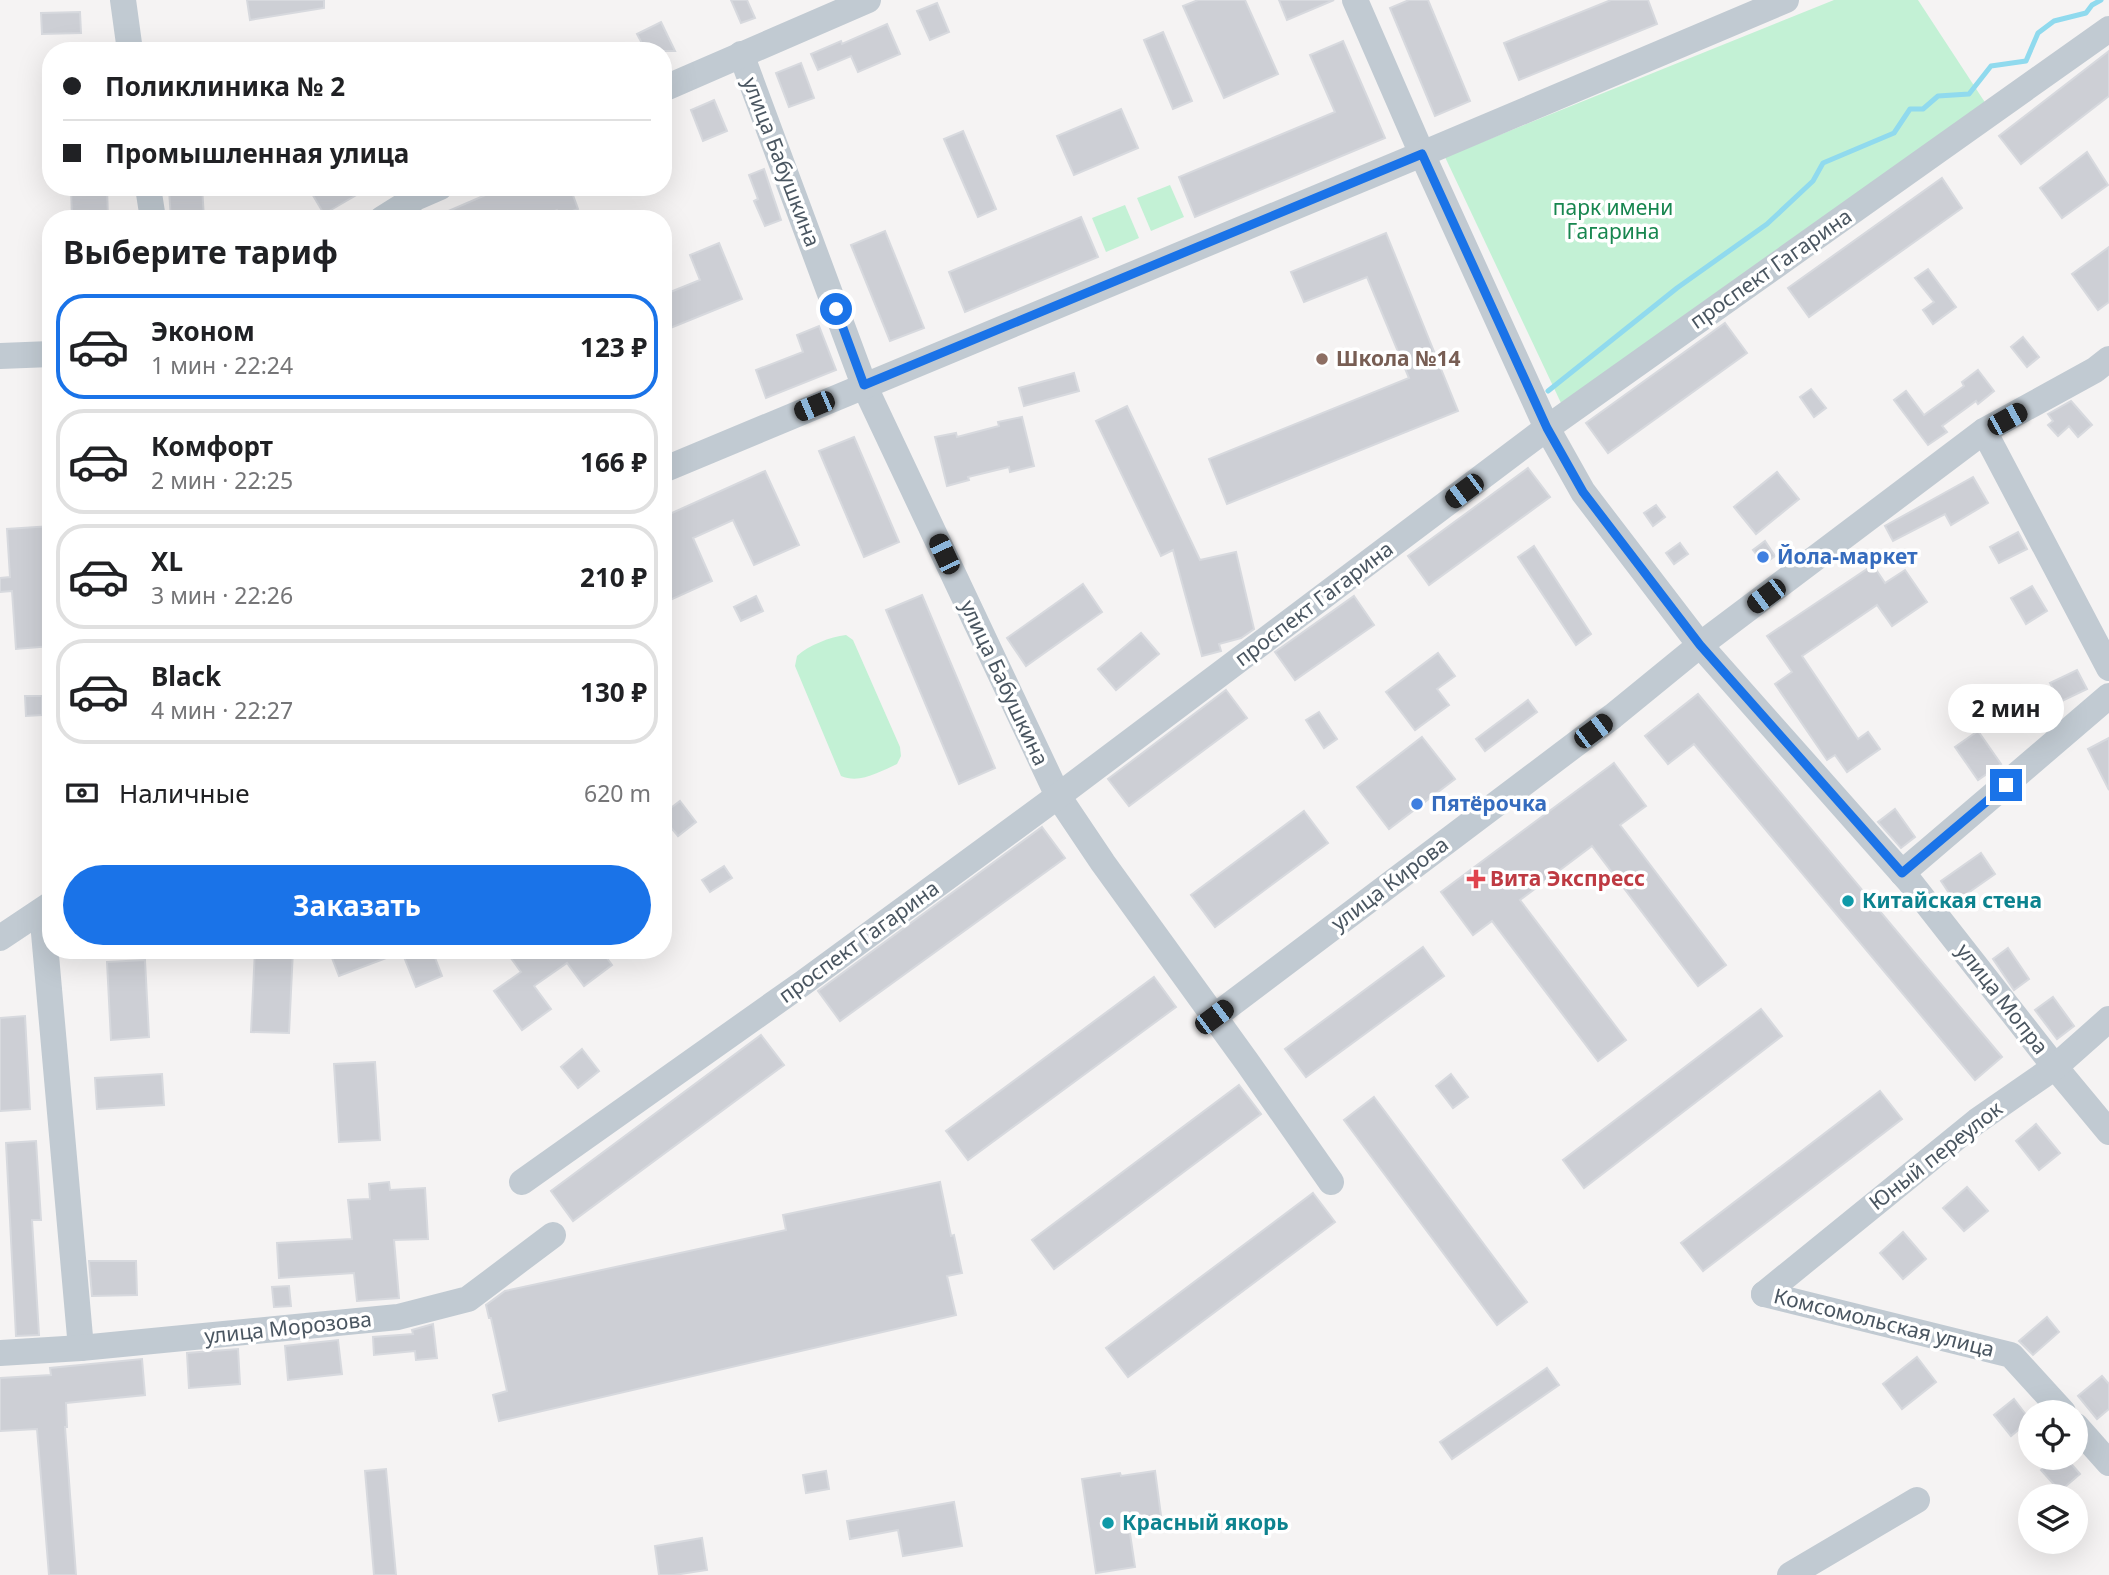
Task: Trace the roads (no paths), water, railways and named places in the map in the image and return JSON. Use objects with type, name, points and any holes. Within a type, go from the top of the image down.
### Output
[{"type":"street","points":[[123,0],[129,42]]},
{"type":"street","points":[[672,85],[868,0]]},
{"type":"street","name":"улица Мопра","points":[[1355,0],[1547,428],[1583,492],[1700,645],[1902,873],[2109,1132]]},
{"type":"street","points":[[672,466],[1786,0]]},
{"type":"street","name":"проспект Гагарина","points":[[522,1182],[803,983],[1058,796],[1547,428],[2109,29]]},
{"type":"street","name":"улица Бабушкина","points":[[740,54],[864,385],[1058,796],[1331,1182]]},
{"type":"street","points":[[397,210],[421,196]]},
{"type":"street","points":[[0,356],[42,354]]},
{"type":"street","name":"улица Кирова","points":[[1214,1017],[1613,716],[1700,645],[1984,431],[2104,372]]},
{"type":"street","points":[[1984,431],[2109,668]]},
{"type":"street","points":[[1902,873],[2109,696]]},
{"type":"street","points":[[0,938],[42,910]]},
{"type":"street","points":[[46,959],[81,1348]]},
{"type":"street","name":"Юный переулок","points":[[1764,1294],[1977,1121],[2055,1067],[2109,1019]]},
{"type":"street","name":"улица Морозова","points":[[0,1353],[81,1348],[398,1317],[468,1300],[553,1235]]},
{"type":"street","name":"Комсомольская улица","points":[[1764,1294],[2011,1355],[2052,1400]]},
{"type":"street","points":[[2088,1439],[2109,1463]]},
{"type":"street","points":[[1790,1575],[1917,1500]]},
{"type":"waterway","points":[[1548,391],[1677,288],[1767,224],[1813,181],[1823,163],[1894,133],[1910,109],[1923,109],[1938,96],[1969,94],[1991,66],[2026,61],[2038,33],[2054,21],[2086,13],[2092,5],[2101,0]]},
{"type":"place","name":"Школа №14","points":[[1322,359]]},
{"type":"place","name":"Йола-маркет","points":[[1763,557]]},
{"type":"place","name":"Пятёрочка","points":[[1417,804]]},
{"type":"place","name":"Вита Экспресс","points":[[1476,879]]},
{"type":"place","name":"Китайская стена","points":[[1848,901]]},
{"type":"place","name":"Красный якорь","points":[[1108,1523]]},
{"type":"park label","name":"парк имени Гагарина","points":[[1613,220]]}]
